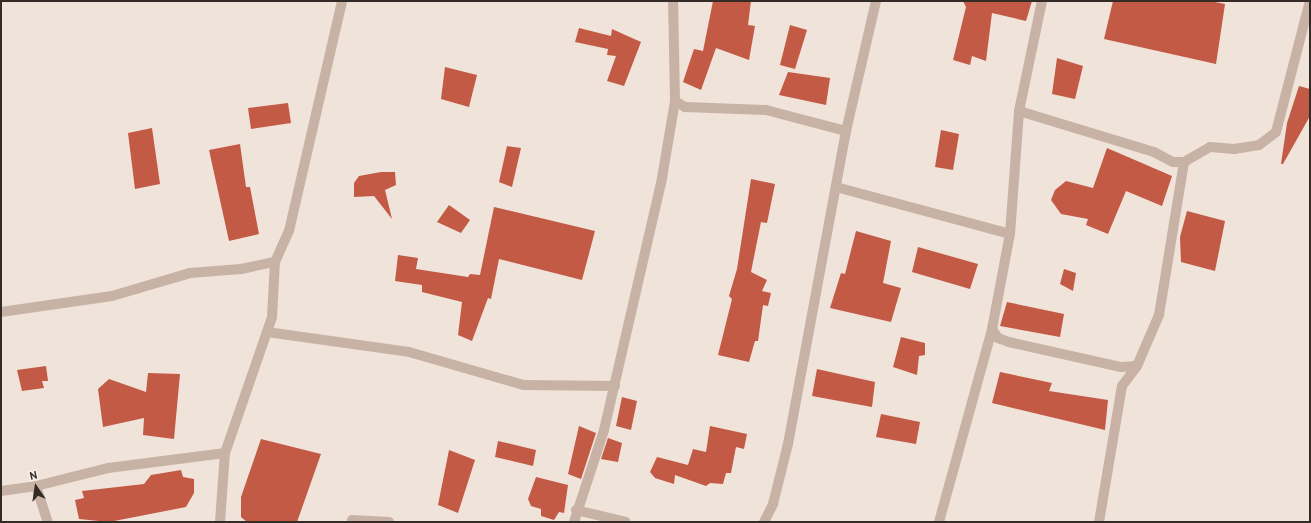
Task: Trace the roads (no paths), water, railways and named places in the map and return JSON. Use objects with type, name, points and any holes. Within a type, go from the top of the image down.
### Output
[{"type":"street","points":[[220,522],[225,453],[272,317],[275,262],[289,231],[342,1]]},
{"type":"street","points":[[574,522],[576,510],[590,482],[615,386],[634,289],[662,178],[674,101],[673,1]]},
{"type":"street","points":[[764,522],[773,504],[788,444],[846,131],[876,1]]},
{"type":"street","points":[[939,522],[992,329],[1010,234],[1019,111],[1042,1]]},
{"type":"street","points":[[1019,111],[1154,152],[1173,162],[1184,162],[1210,147],[1234,149],[1259,145],[1273,137],[1310,1]]},
{"type":"street","points":[[674,101],[685,107],[766,110],[846,131]]},
{"type":"street","points":[[1099,522],[1122,386],[1136,366],[1159,315],[1184,162]]},
{"type":"street","points":[[836,187],[1010,234]]},
{"type":"street","points":[[1,312],[112,296],[190,273],[241,269],[275,262]]},
{"type":"street","points":[[992,329],[998,338],[1009,342],[1121,367],[1136,366]]},
{"type":"street","points":[[267,332],[409,352],[523,385],[615,386]]},
{"type":"street","points":[[1,491],[36,486],[108,468],[225,453]]},
{"type":"street","points":[[36,486],[48,522]]},
{"type":"street","points":[[576,510],[626,522]]},
{"type":"street","points":[[352,520],[389,522]]}]
